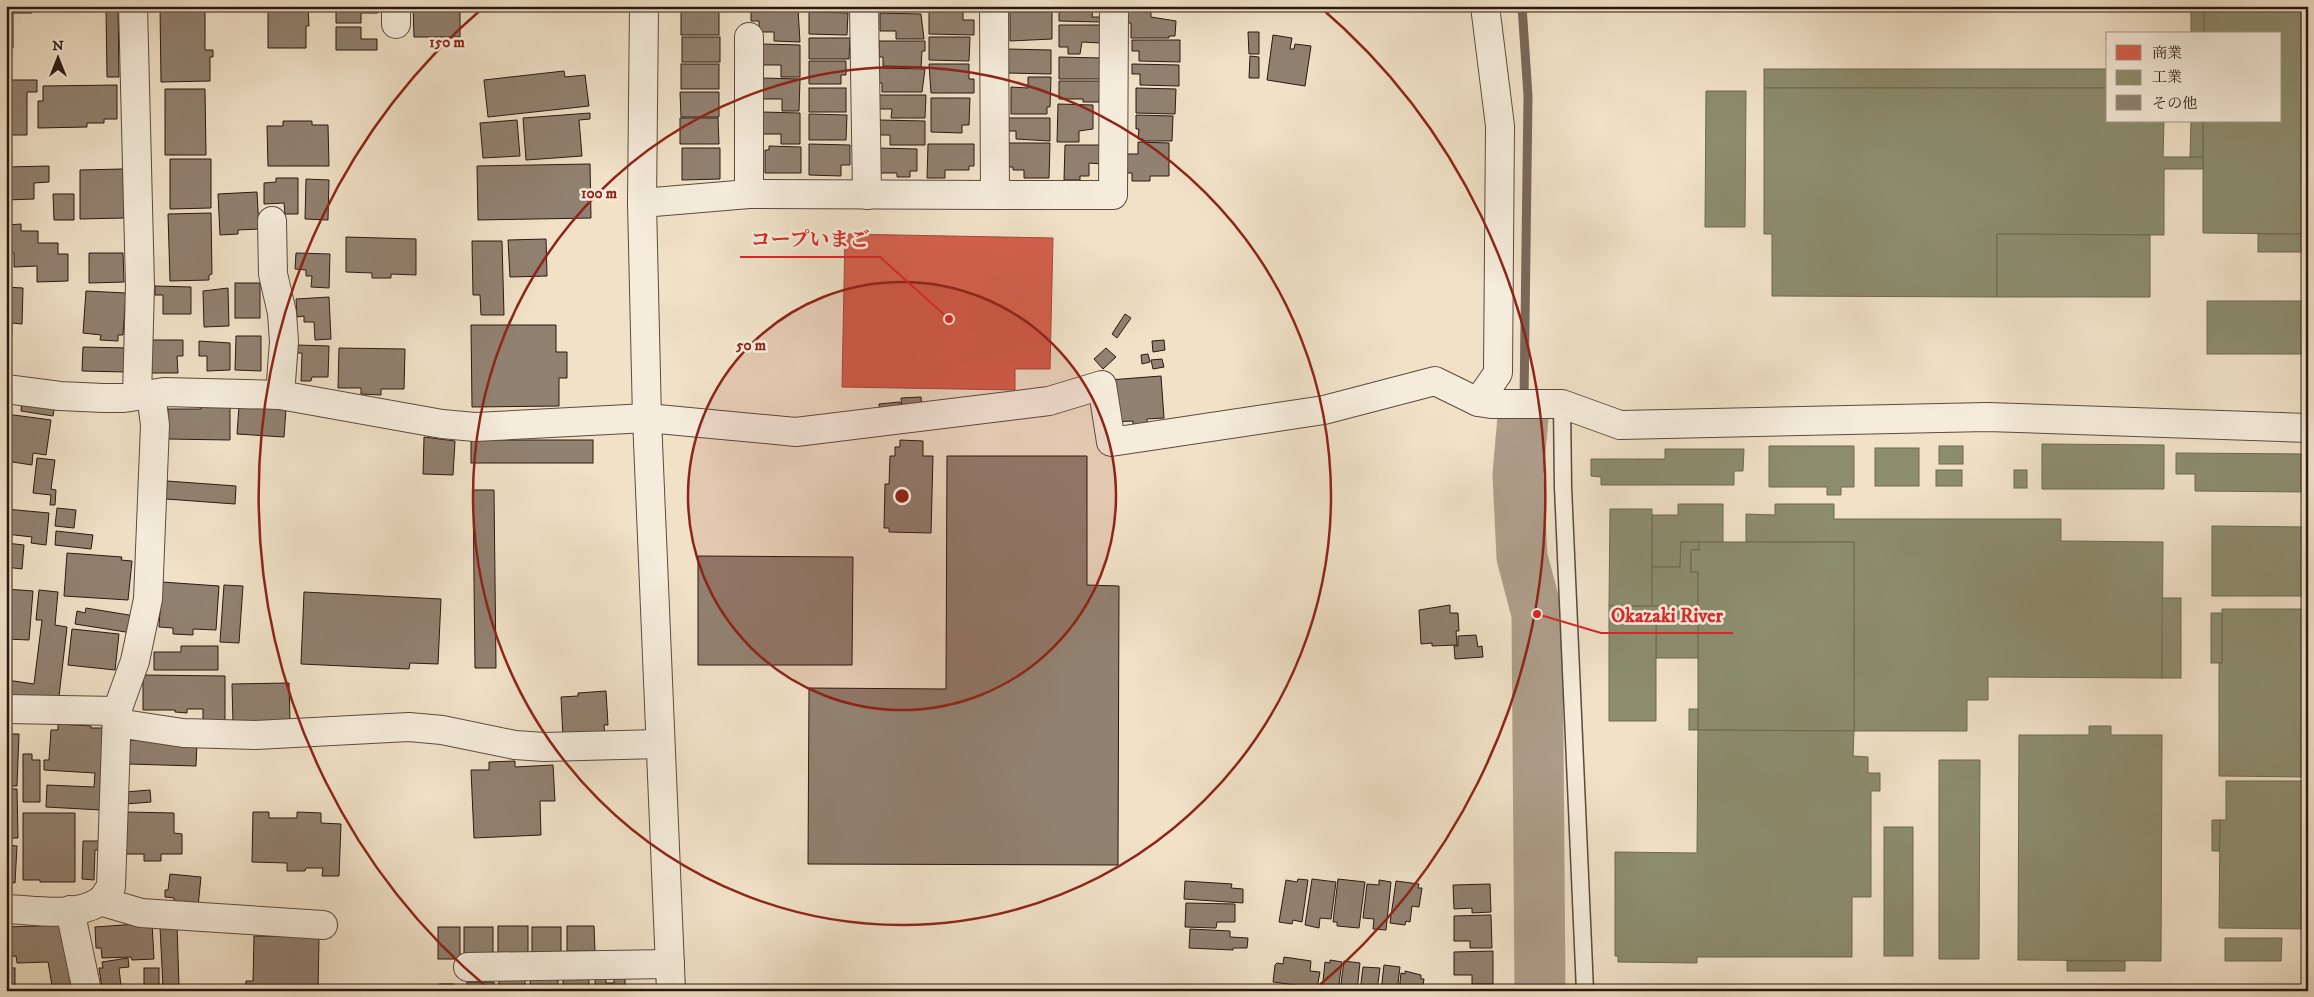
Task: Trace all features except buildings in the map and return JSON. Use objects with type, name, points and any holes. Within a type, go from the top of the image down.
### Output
[{"type":"street","points":[[6,909],[83,910],[100,901],[111,887],[117,717],[135,661],[148,599],[155,425],[144,395],[134,6]]},
{"type":"street","points":[[644,6],[642,203],[647,418],[659,744],[671,991]]},
{"type":"street","points":[[864,6],[867,195]]},
{"type":"street","points":[[994,6],[995,195]]},
{"type":"street","points":[[642,203],[749,194],[1113,195],[1114,6]]},
{"type":"street","points":[[1484,403],[1498,373],[1500,126],[1485,6]]},
{"type":"street","points":[[748,37],[749,194]]},
{"type":"street","points":[[279,238],[273,274],[282,313],[284,342],[280,395]]},
{"type":"street","points":[[6,389],[60,396],[103,398],[164,392],[280,395],[442,424],[475,427],[647,418],[796,432],[1049,401],[1102,385],[1110,442],[1324,410],[1435,381],[1484,403],[1556,404],[1620,425],[1987,416],[2308,428]]},
{"type":"street","points":[[6,709],[117,717],[183,733],[256,734],[409,727],[442,730],[515,744],[544,747],[659,744]]},
{"type":"street","points":[[100,901],[141,913],[323,925]]},
{"type":"street","points":[[70,910],[87,991]]},
{"type":"street","points":[[468,968],[670,964]]},
{"type":"lane","points":[[1556,404],[1563,497],[1585,991]]},
{"type":"waterway","points":[[1522,6],[1528,96],[1524,401]]},
{"type":"waterway","points":[[1523,417],[1518,475],[1522,557],[1537,614],[1540,991]]},
{"type":"place","name":"コープいまご","points":[[949,319]]},
{"type":"place","name":"Okazaki River","points":[[1537,614]]}]
